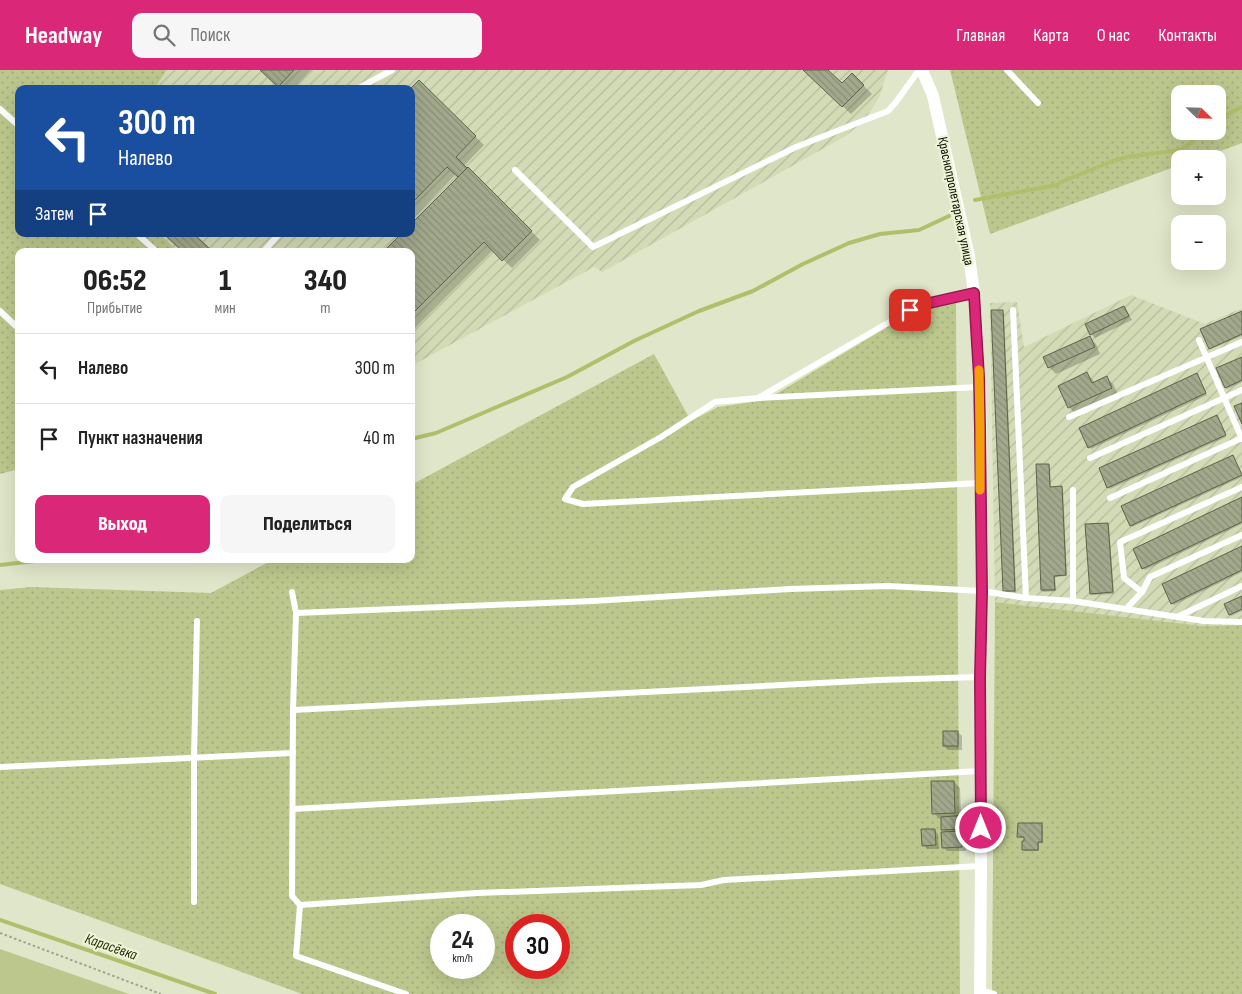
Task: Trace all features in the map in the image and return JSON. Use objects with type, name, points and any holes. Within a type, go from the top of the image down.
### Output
[{"type":"street","name":"Краснопролетарская улица","points":[[921,70],[933,96],[969,256],[974,293],[980,387],[982,592],[980,677],[980,992]]},
{"type":"lane","points":[[365,85],[392,70]]},
{"type":"lane","points":[[515,170],[593,247],[796,147],[888,112],[921,70]]},
{"type":"lane","points":[[1007,70],[1038,103]]},
{"type":"lane","points":[[0,109],[15,122]]},
{"type":"lane","points":[[140,237],[153,248]]},
{"type":"lane","points":[[267,248],[276,237]]},
{"type":"lane","points":[[758,398],[910,310],[925,304],[974,293]]},
{"type":"lane","points":[[1012,310],[1026,598]]},
{"type":"lane","points":[[0,312],[15,325]]},
{"type":"lane","points":[[1110,498],[1242,438],[1198,340]]},
{"type":"lane","points":[[1069,417],[1242,342]]},
{"type":"lane","points":[[980,387],[758,398],[715,402],[573,487],[566,499],[583,504],[980,483]]},
{"type":"lane","points":[[1090,458],[1242,390]]},
{"type":"lane","points":[[1142,592],[1124,578],[1120,542],[1242,487]]},
{"type":"lane","points":[[1073,490],[1073,601]]},
{"type":"lane","points":[[1126,609],[1142,592],[1150,578],[1242,535]]},
{"type":"lane","points":[[296,613],[593,601],[800,588],[888,586],[982,592],[1026,598],[1073,601],[1204,621],[1242,622]]},
{"type":"lane","points":[[1176,617],[1242,586]]},
{"type":"lane","points":[[292,592],[296,613],[293,710],[292,896],[300,905],[296,956],[406,994]]},
{"type":"lane","points":[[194,902],[196,621]]},
{"type":"lane","points":[[293,710],[878,680],[980,677]]},
{"type":"lane","points":[[0,767],[293,753]]},
{"type":"lane","points":[[293,808],[980,771]]},
{"type":"lane","points":[[300,905],[477,893],[701,885],[724,880],[981,866]]},
{"type":"lane","points":[[980,992],[994,994]]},
{"type":"path","points":[[0,933],[161,994]]},
{"type":"shaded area","points":[[0,70],[167,70],[157,85],[15,85],[15,237],[163,237],[174,248],[15,248],[15,470],[0,474]]},
{"type":"shaded area","points":[[167,70],[888,70],[879,98],[863,122],[844,137],[602,272],[594,267],[415,364],[415,248],[174,248],[163,237],[415,237],[415,85],[157,85]]},
{"type":"shaded area","points":[[950,70],[1242,70],[1242,143],[1223,150],[1171,150],[1171,168],[990,234]]},
{"type":"shaded area","points":[[1131,295],[1205,324],[1242,308],[1242,625],[1203,626],[995,602],[990,303],[1017,302],[1024,347]]},
{"type":"shaded area","points":[[956,303],[960,994],[302,994],[0,884],[0,590],[31,587],[211,593],[267,563],[415,563],[415,483],[654,354],[691,421],[718,407],[766,400],[912,312]]},
{"type":"shaded area","points":[[995,602],[1203,626],[1242,625],[1242,994],[992,994]]},
{"type":"shaded area","points":[[0,949],[129,994],[0,994]]},
{"type":"building","points":[[260,70],[294,70],[280,85],[276,85]]},
{"type":"building","points":[[803,70],[828,70],[842,83],[852,73],[864,85],[842,107]]},
{"type":"building","points":[[419,80],[476,136],[456,157],[468,169],[459,178],[447,167],[415,200],[415,85]]},
{"type":"building","points":[[468,167],[532,231],[502,261],[484,242],[415,311],[415,248],[387,248],[398,237],[415,237],[415,220]]},
{"type":"building","points":[[167,237],[197,237],[209,248],[179,248]]},
{"type":"building","points":[[1124,306],[1129,316],[1090,335],[1085,324]]},
{"type":"building","points":[[991,310],[1003,310],[1015,591],[1003,591]]},
{"type":"building","points":[[1242,311],[1242,334],[1209,349],[1200,329]]},
{"type":"building","points":[[1090,336],[1095,347],[1048,368],[1043,357]]},
{"type":"building","points":[[1242,357],[1242,380],[1225,388],[1216,368]]},
{"type":"building","points":[[1087,372],[1092,383],[1107,376],[1112,388],[1068,408],[1058,386]]},
{"type":"building","points":[[1197,373],[1206,393],[1088,448],[1079,428]]},
{"type":"building","points":[[1242,403],[1242,424],[1234,406]]},
{"type":"building","points":[[1217,415],[1226,435],[1107,488],[1099,468]]},
{"type":"building","points":[[1233,455],[1242,475],[1130,526],[1121,506]]},
{"type":"building","points":[[1036,464],[1049,464],[1050,487],[1062,486],[1066,575],[1054,576],[1055,590],[1041,590]]},
{"type":"building","points":[[1242,497],[1242,522],[1142,569],[1133,549]]},
{"type":"building","points":[[1108,523],[1113,592],[1090,594],[1085,524]]},
{"type":"building","points":[[1242,546],[1242,570],[1171,604],[1162,584]]},
{"type":"building","points":[[1242,596],[1242,609],[1229,615],[1224,604]]},
{"type":"building","points":[[943,731],[958,731],[958,746],[943,746]]},
{"type":"building","points":[[931,781],[954,781],[955,813],[932,814]]},
{"type":"building","points":[[968,815],[969,829],[941,830],[941,817]]},
{"type":"building","points":[[1018,823],[1042,823],[1042,842],[1038,842],[1038,850],[1022,850],[1024,837],[1017,837]]},
{"type":"building","points":[[921,829],[935,829],[936,845],[922,846]]},
{"type":"building","points":[[962,831],[962,847],[942,848],[941,832]]},
{"type":"waterway","points":[[1226,115],[1242,107]]},
{"type":"waterway","points":[[975,200],[1057,185],[1127,157],[1180,150],[1194,140]]},
{"type":"waterway","points":[[415,438],[436,433],[567,377],[634,341],[699,311],[753,291],[803,264],[849,243],[880,234],[919,230],[949,216]]},
{"type":"waterway","points":[[0,565],[18,563]]},
{"type":"waterway","name":"Карасёвка","points":[[0,920],[215,994]]},
{"type":"slow traffic","points":[[979,370],[980,490]]},
{"type":"route","points":[[910,310],[925,304],[974,293],[980,428],[982,592],[980,677],[981,828]]}]
